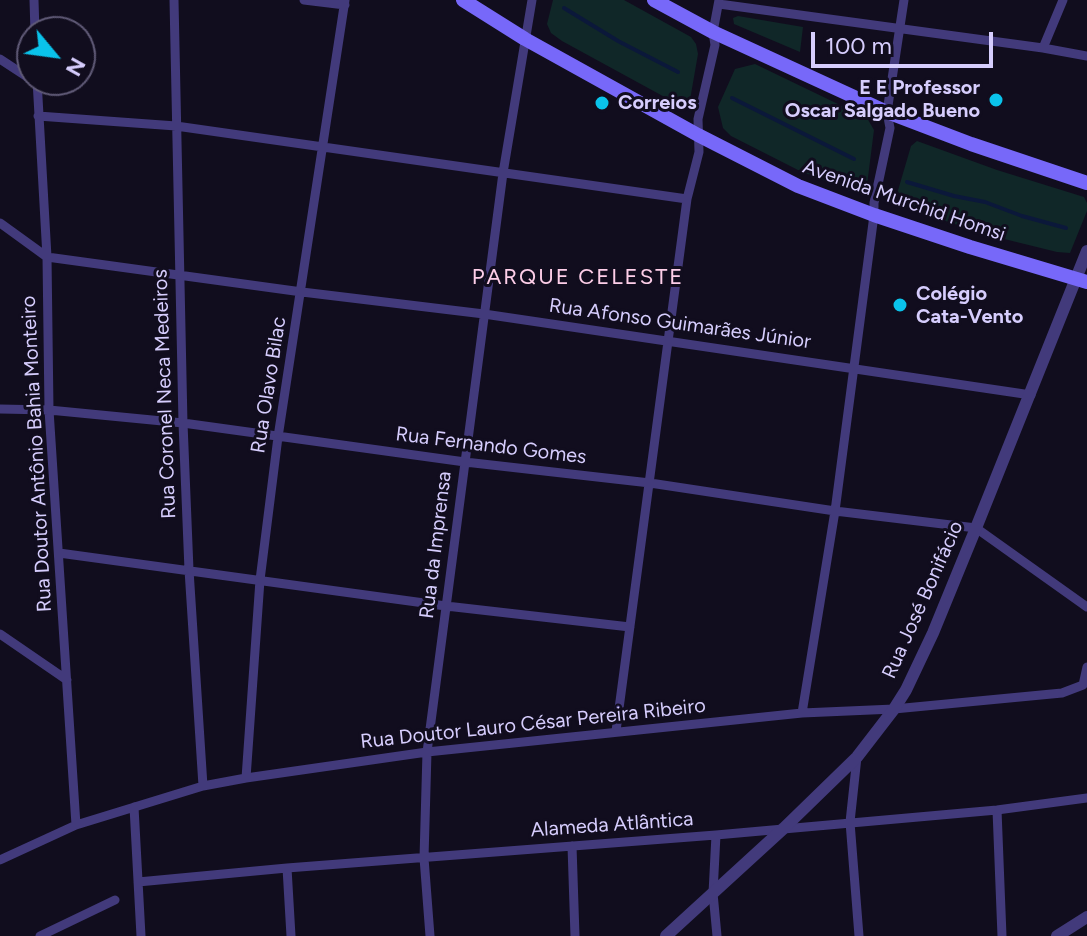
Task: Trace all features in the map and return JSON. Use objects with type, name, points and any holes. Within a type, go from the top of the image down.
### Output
[{"type":"main road","name":"Avenida Murchid Homsi","points":[[463,0],[525,39],[698,135],[798,186],[970,247],[1082,280]]},
{"type":"main road","points":[[654,0],[713,32],[887,112],[1087,183]]},
{"type":"street","name":"Rua Coronel Neca Medeiros","points":[[174,0],[183,423],[203,786]]},
{"type":"street","points":[[304,0],[345,3]]},
{"type":"street","name":"Rua da Imprensa","points":[[430,936],[424,858],[427,752],[503,173],[532,0]]},
{"type":"street","points":[[802,713],[835,511],[874,203],[890,128],[887,112],[904,0]]},
{"type":"street","points":[[1043,48],[1063,0]]},
{"type":"street","points":[[616,731],[687,199],[699,152],[698,119],[715,45],[713,32],[719,2],[1087,56]]},
{"type":"street","name":"Rua Olavo Bilac","points":[[246,778],[260,580],[278,437],[345,3]]},
{"type":"street","name":"Rua Doutor Antônio Bahia Monteiro","points":[[38,96],[47,257],[49,410],[76,825]]},
{"type":"street","points":[[38,116],[176,126],[687,199]]},
{"type":"street","name":"Rua Afonso Guimarães Júnior","points":[[0,223],[47,257],[484,314],[1031,395]]},
{"type":"street","name":"Rua José Bonifácio","points":[[666,936],[857,757],[894,709],[918,666],[1082,280],[1087,251]]},
{"type":"street","name":"Rua Fernando Gomes","points":[[0,409],[49,410],[183,423],[976,528]]},
{"type":"street","points":[[976,528],[1087,607]]},
{"type":"street","points":[[59,553],[446,606],[630,627]]},
{"type":"street","points":[[0,634],[67,680]]},
{"type":"street","points":[[1085,687],[1087,667]]},
{"type":"street","name":"Rua Doutor Lauro César Pereira Ribeiro","points":[[2,856],[76,825],[203,786],[246,778],[427,752],[616,731],[802,713],[894,709],[1062,693],[1085,687]]},
{"type":"street","points":[[857,757],[850,822],[859,936]]},
{"type":"street","name":"Alameda Atlântica","points":[[138,882],[716,835],[997,810],[1087,798]]},
{"type":"street","points":[[134,807],[141,936]]},
{"type":"street","points":[[997,810],[1002,936]]},
{"type":"street","points":[[716,835],[713,893],[717,936]]},
{"type":"street","points":[[572,846],[575,936]]},
{"type":"street","points":[[287,868],[291,936]]},
{"type":"street","points":[[40,936],[54,933],[115,900]]},
{"type":"street","points":[[1057,936],[1087,917]]},
{"type":"green space","points":[[553,0],[624,0],[691,37],[698,54],[690,100],[681,106],[551,33],[547,24]]},
{"type":"green space","points":[[738,16],[803,27],[800,52],[734,24],[733,18]]},
{"type":"green space","points":[[755,64],[867,118],[874,130],[867,185],[861,191],[850,191],[798,170],[731,136],[723,128],[718,107],[735,69]]},
{"type":"green space","points":[[917,141],[1084,197],[1087,211],[1070,253],[988,235],[894,204],[911,146]]},
{"type":"waterway","points":[[564,8],[678,72]]},
{"type":"waterway","points":[[732,98],[854,159]]},
{"type":"waterway","points":[[907,182],[985,202],[1066,228]]},
{"type":"place","name":"E E Professor Oscar Salgado Bueno","points":[[996,100]]},
{"type":"place","name":"Correios","points":[[602,103]]},
{"type":"place","name":"Colégio Cata-Vento","points":[[900,305]]},
{"type":"district","name":"PARQUE CELESTE","points":[[578,278]]}]
